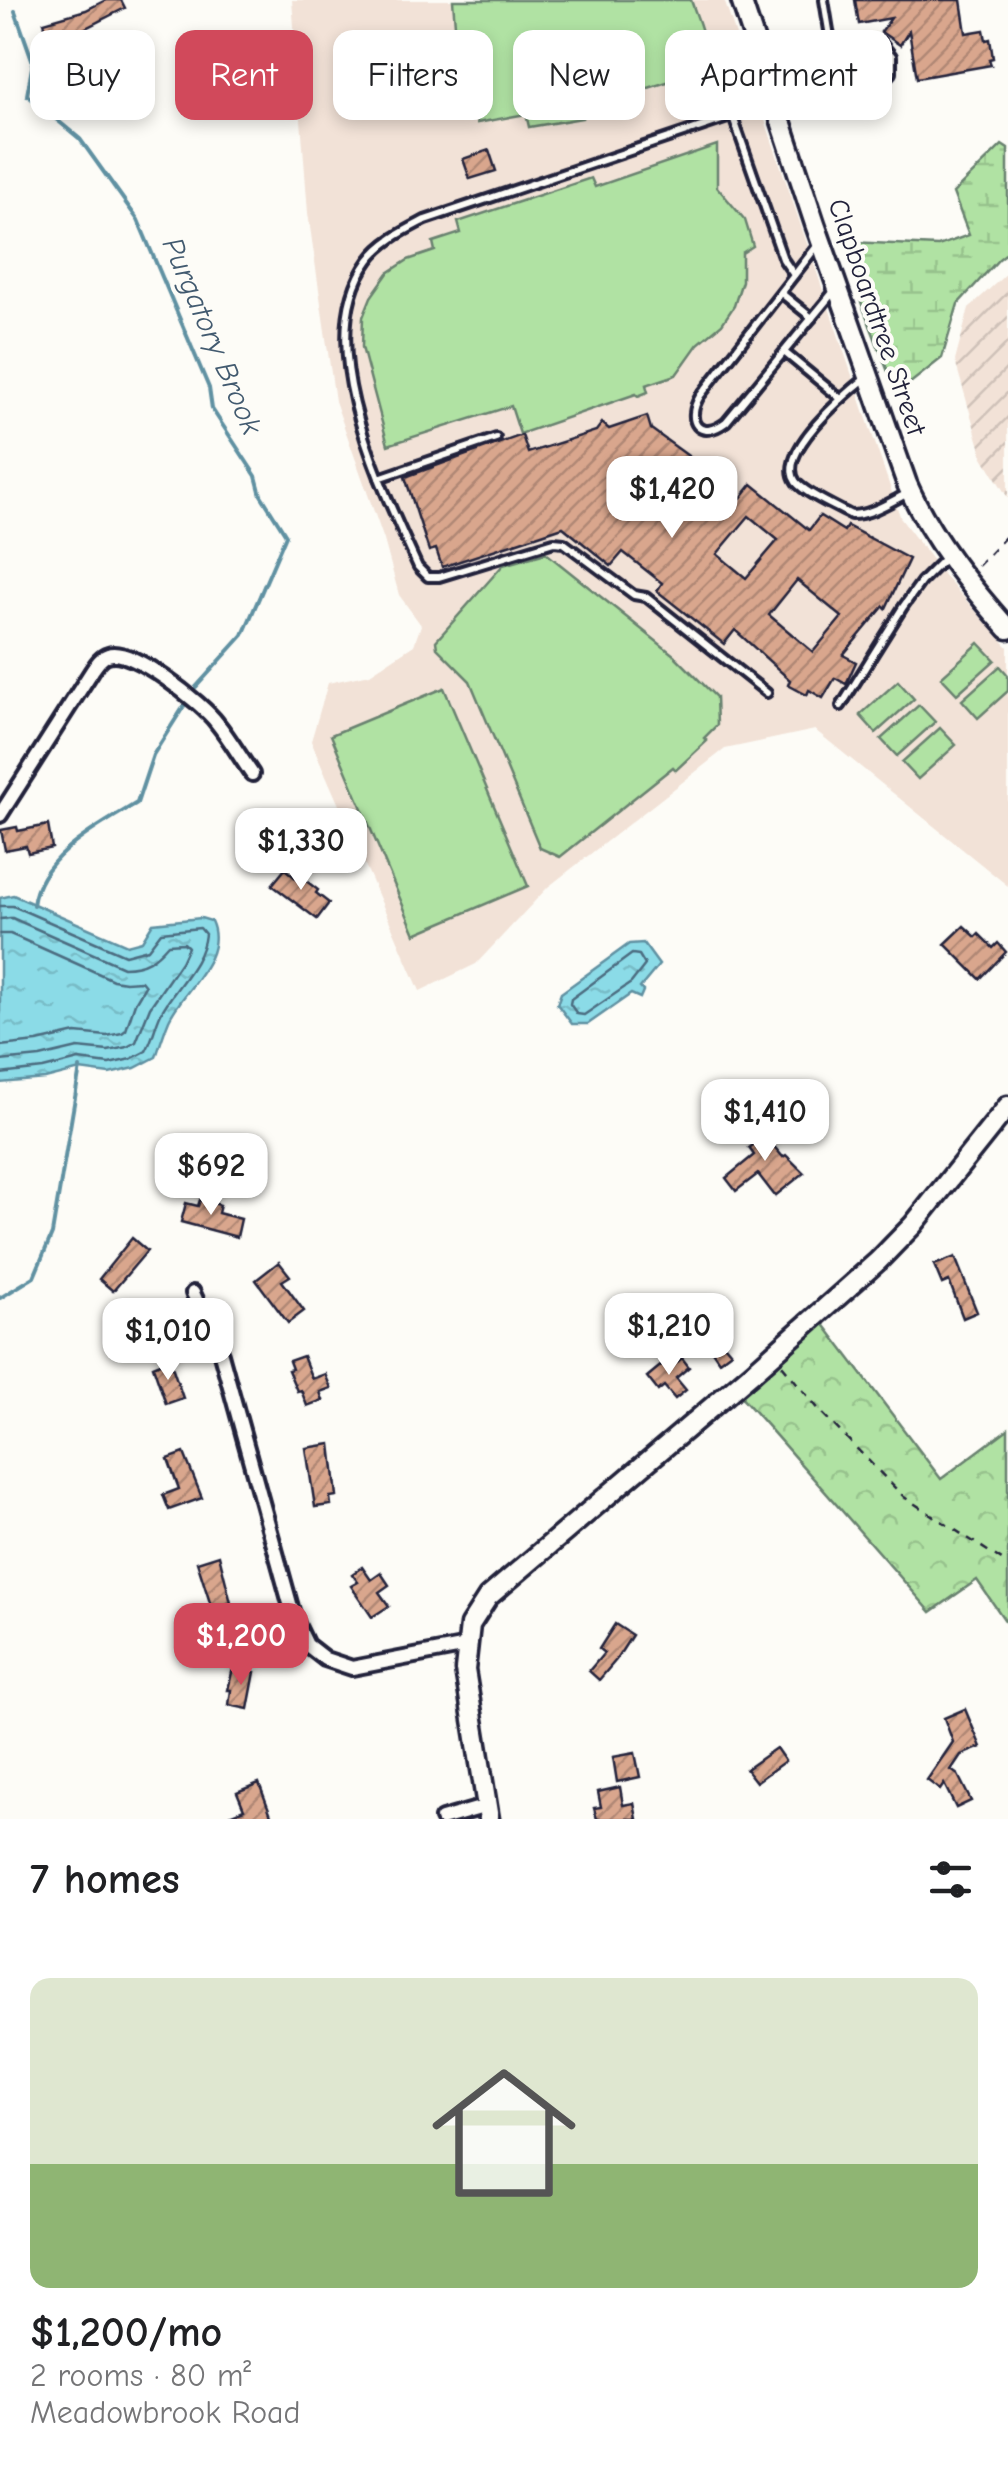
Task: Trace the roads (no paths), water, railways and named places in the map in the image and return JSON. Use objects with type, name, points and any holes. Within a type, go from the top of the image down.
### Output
[{"type":"main road","name":"Clapboardtree Street","points":[[740,0],[750,30]]},
{"type":"main road","name":"Clapboardtree Street","points":[[780,120],[910,492],[948,555],[1008,629]]},
{"type":"main road","points":[[488,1813],[465,1670],[470,1624],[488,1596],[878,1261],[913,1225],[1008,1106]]},
{"type":"street","points":[[0,815],[92,670],[109,654],[122,654],[134,660],[187,694],[215,720],[252,774]]},
{"type":"street","points":[[193,1293],[221,1354],[294,1618],[308,1645],[326,1659],[352,1668],[467,1646]]},
{"type":"street","points":[[442,1819],[488,1813]]},
{"type":"lane","points":[[824,0],[829,30]]},
{"type":"lane","points":[[721,120],[425,220],[392,238],[369,260],[352,291],[344,332],[351,386],[379,478],[418,567],[428,576],[439,578],[554,542],[564,543],[634,595],[646,597],[766,693]]},
{"type":"lane","points":[[734,120],[783,260],[794,276]]},
{"type":"lane","points":[[821,242],[700,396],[692,416],[699,428],[709,431],[721,426],[838,288]]},
{"type":"lane","points":[[781,293],[812,318]]},
{"type":"lane","points":[[784,352],[841,399]]},
{"type":"lane","points":[[868,376],[800,444],[793,457],[793,476],[798,485],[850,515],[858,516],[910,492]]},
{"type":"lane","points":[[379,478],[496,438]]},
{"type":"lane","points":[[841,706],[903,607],[948,555]]},
{"type":"water","points":[[13,895],[127,945],[142,941],[153,923],[201,918],[211,921],[215,934],[209,960],[169,1020],[156,1057],[135,1068],[109,1074],[80,1070],[45,1079],[0,1083],[0,898]]},
{"type":"water","points":[[643,943],[659,965],[640,988],[640,998],[631,994],[588,1024],[572,1024],[557,1004],[561,993],[629,944]]},
{"type":"waterway","name":"Purgatory Brook","points":[[15,11],[33,62],[27,95],[80,139],[138,220],[209,388],[212,409],[256,476],[261,495],[286,535],[243,635],[196,687]]},
{"type":"waterway","name":"Purgatory Brook","points":[[33,905],[46,872],[59,857],[89,832],[137,803],[153,755],[184,706]]},
{"type":"waterway","name":"Purgatory Brook","points":[[0,1298],[34,1277],[52,1234],[80,1068]]}]
